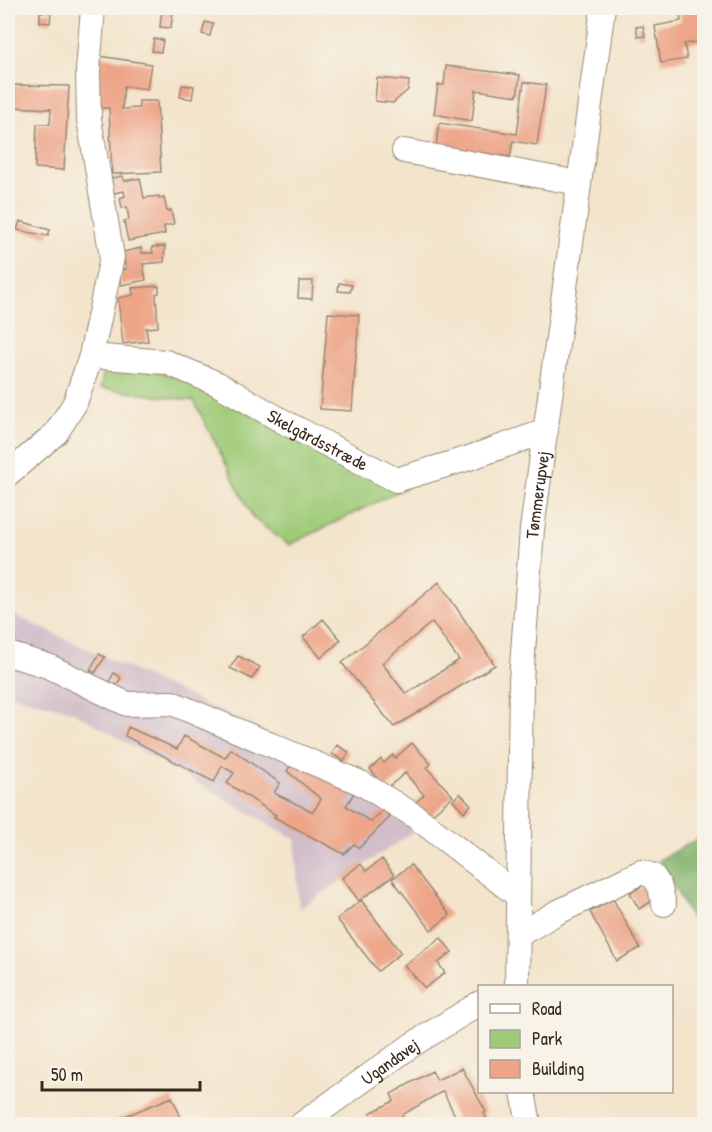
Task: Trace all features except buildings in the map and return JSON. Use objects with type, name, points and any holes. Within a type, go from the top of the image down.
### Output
[{"type":"street","points":[[8,474],[56,433],[75,403],[92,356],[112,257],[90,119],[88,71],[93,8]]},
{"type":"street","name":"Tømmerupvej","points":[[514,985],[518,935],[521,680],[532,529],[603,8]]},
{"type":"street","points":[[404,151],[579,183]]},
{"type":"street","name":"Skelgårdsstræde","points":[[92,356],[166,362],[218,384],[284,422],[396,480],[546,431]]},
{"type":"street","points":[[8,654],[48,666],[127,704],[172,703],[361,783],[415,816],[518,896]]},
{"type":"street","points":[[518,935],[556,913],[641,872],[653,876],[659,885],[664,904]]},
{"type":"street","name":"Ugandavej","points":[[302,1125],[421,1039],[478,1005]]},
{"type":"street","points":[[523,1093],[529,1125]]},
{"type":"shaded area","points":[[8,612],[328,761],[431,820],[299,909],[295,839],[72,711],[8,694]]},
{"type":"green space","points":[[105,366],[161,372],[219,392],[407,487],[289,545],[253,518],[194,401],[100,388]]},
{"type":"green space","points":[[704,835],[704,942],[659,860]]}]
